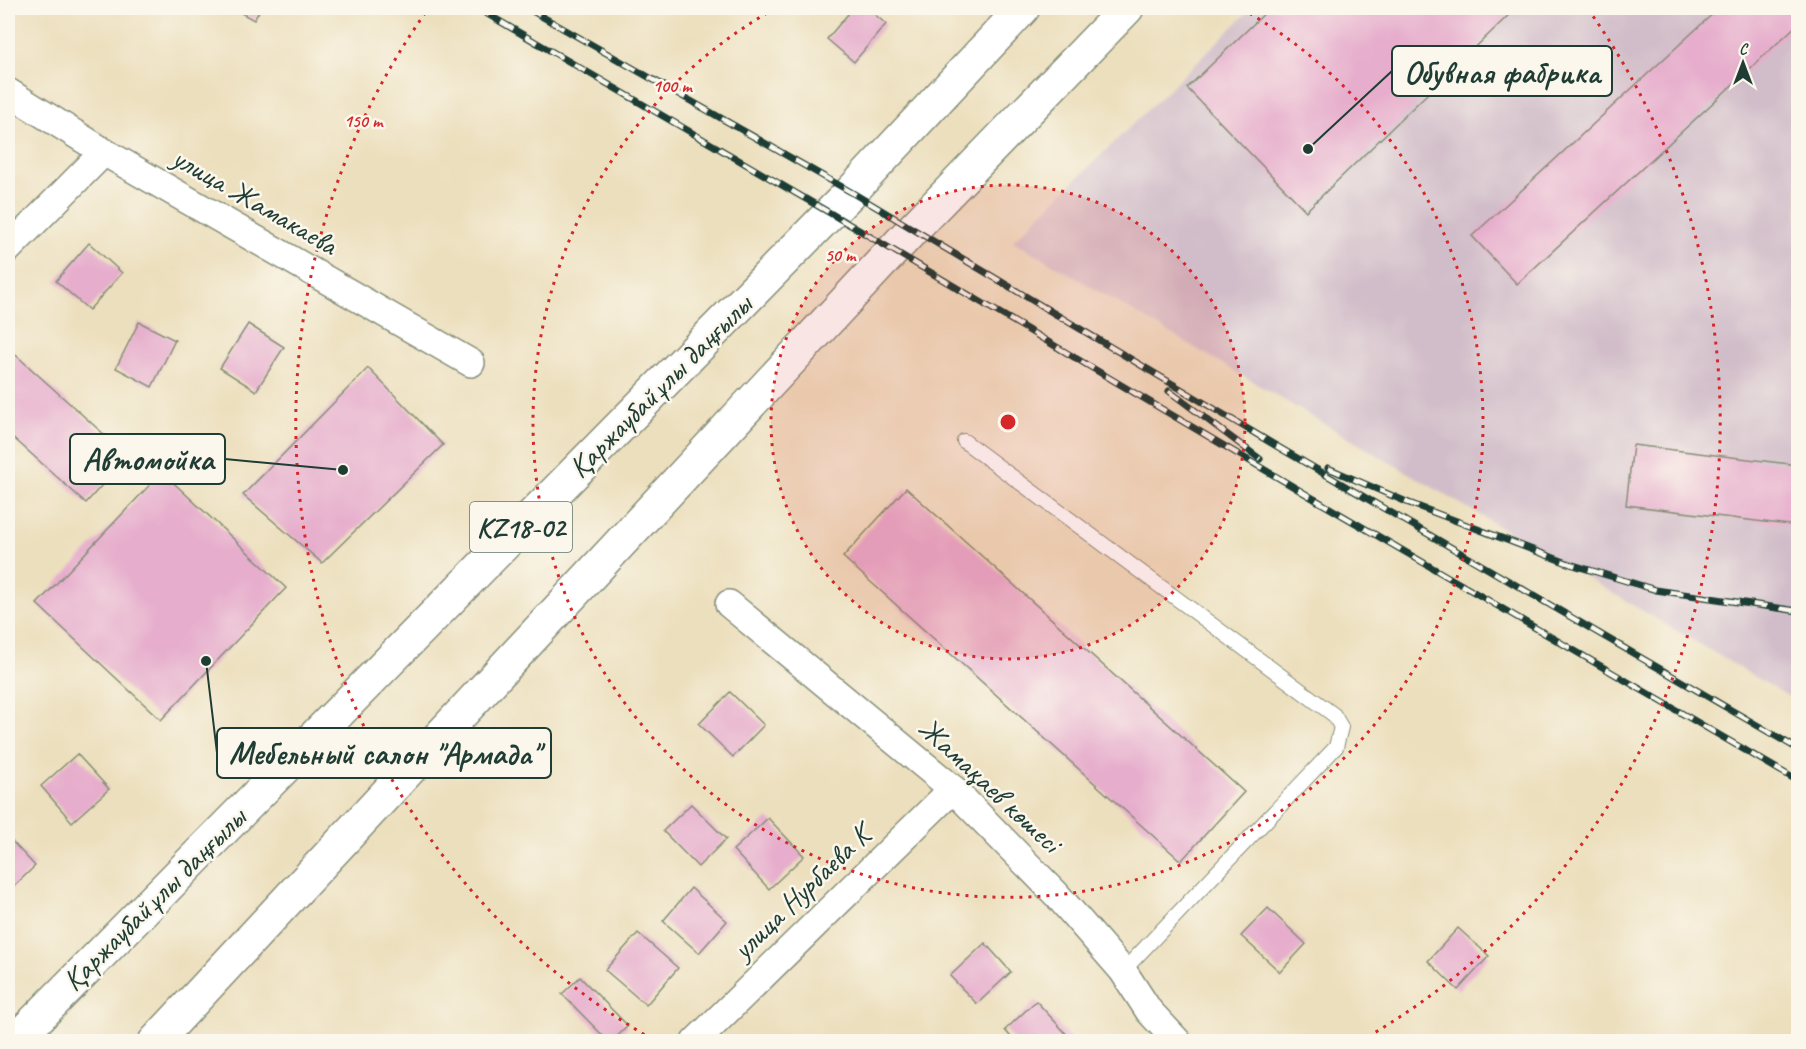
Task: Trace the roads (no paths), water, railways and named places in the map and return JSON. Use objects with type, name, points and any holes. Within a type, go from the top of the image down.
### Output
[{"type":"highway","name":"Қаржаубайұлы даңғылы","points":[[14,1041],[850,192],[1023,8]]},
{"type":"highway","name":"KZ18-02","points":[[155,1041],[913,230],[1126,8]]},
{"type":"street","name":"улица Жамакаева","points":[[8,93],[104,152],[471,363]]},
{"type":"street","points":[[8,249],[104,152]]},
{"type":"street","name":"Жамақаев көшесі","points":[[729,604],[953,789],[1057,895],[1123,971],[1149,1011],[1178,1041]]},
{"type":"street","name":"улица Нурбаева К","points":[[695,1041],[953,789]]},
{"type":"lane","points":[[964,441],[1334,715],[1341,727],[1336,747],[1123,971]]},
{"type":"railway","points":[[477,8],[1321,503]]},
{"type":"railway","points":[[527,8],[851,192],[1273,444],[1798,749]]},
{"type":"railway","points":[[1169,391],[1260,459]]},
{"type":"railway","points":[[1328,468],[1409,503],[1570,564],[1656,590],[1798,611]]},
{"type":"railway","points":[[1316,500],[1798,781]]},
{"type":"place","name":"Обувная фабрика","points":[[1308,149]]},
{"type":"place","name":"Автомойка","points":[[343,470]]},
{"type":"place","name":"Мебельный салон \"Армада\"","points":[[206,661]]}]
